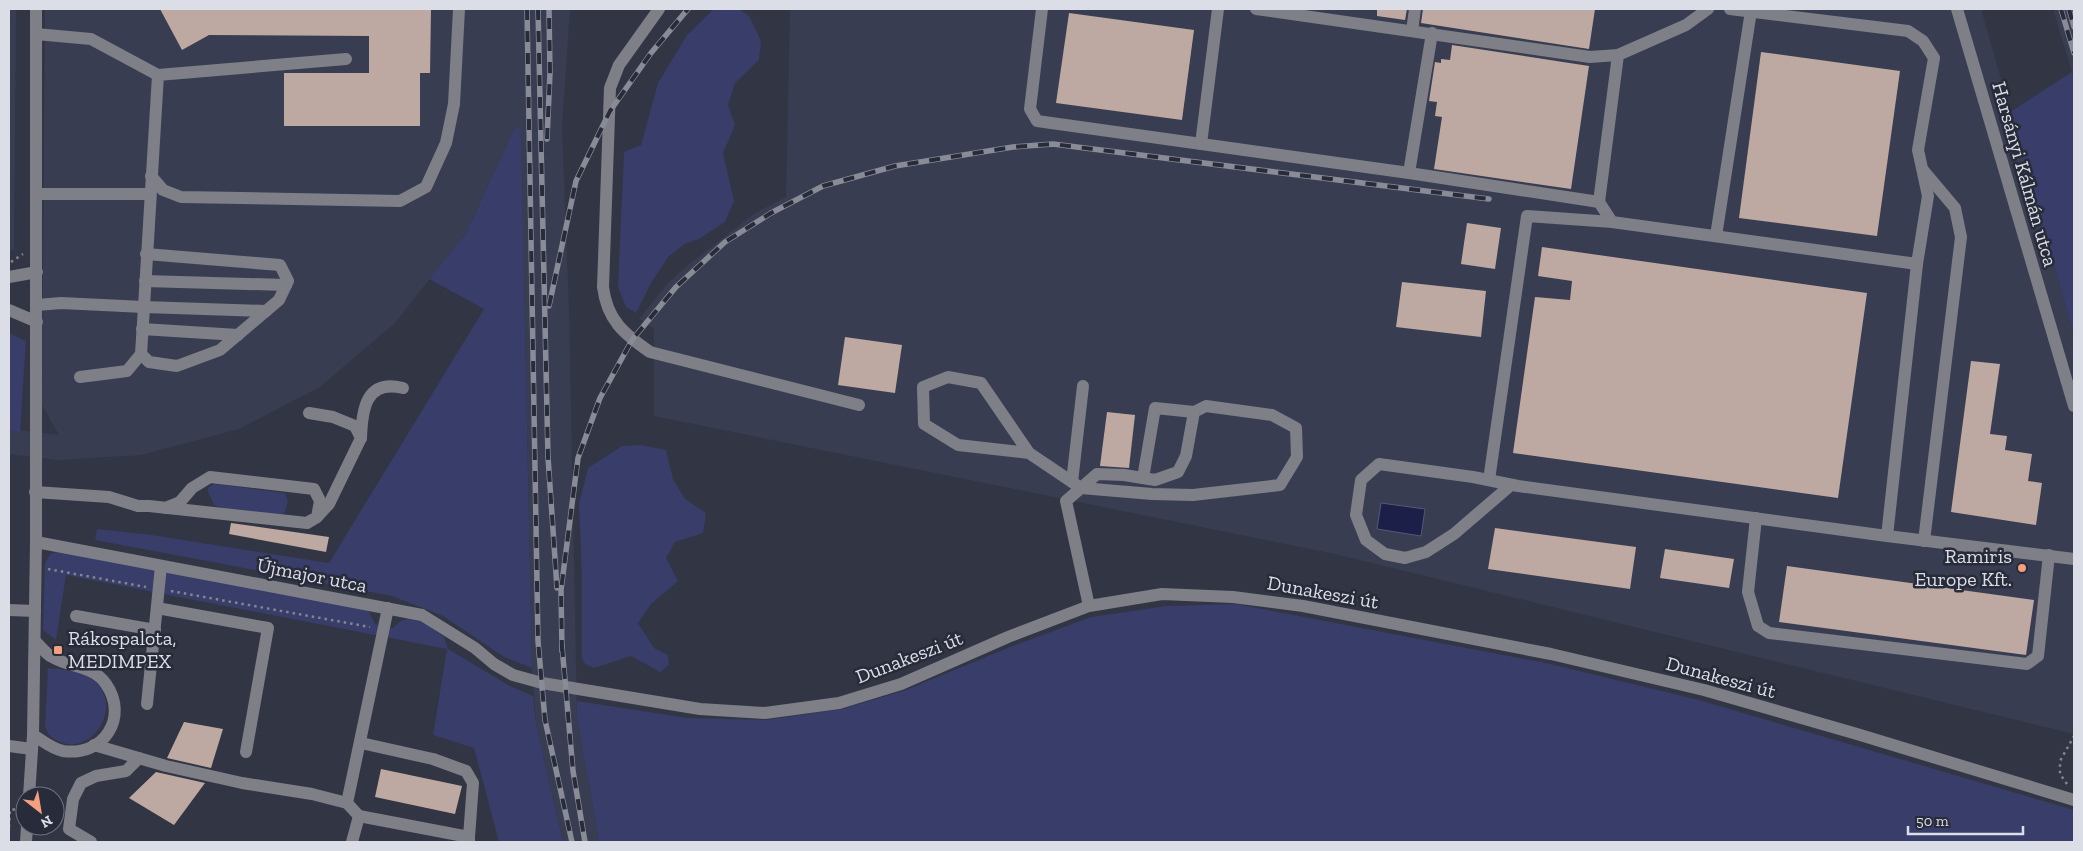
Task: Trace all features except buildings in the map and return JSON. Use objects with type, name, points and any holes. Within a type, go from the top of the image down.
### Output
[{"type":"street","points":[[30,786],[33,735],[36,567],[36,9]]},
{"type":"street","points":[[151,176],[162,190],[181,196],[400,201],[418,192],[426,187],[446,144],[454,104],[459,9]]},
{"type":"street","points":[[659,9],[619,65],[610,88],[603,287],[605,305],[617,324],[632,340],[650,352],[859,404]]},
{"type":"street","points":[[1042,9],[1030,109],[1037,122],[1409,173],[1599,202]]},
{"type":"street","points":[[1201,144],[1218,9]]},
{"type":"street","points":[[1256,9],[1305,12],[1412,31],[1590,57],[1618,55],[1686,24],[1708,9]]},
{"type":"street","points":[[1412,31],[1414,9]]},
{"type":"street","points":[[1730,9],[1908,31],[1923,41],[1934,58],[1918,150],[1928,196],[1917,264],[1887,536]]},
{"type":"street","name":"Harsányi Kálmán utca","points":[[1957,9],[2074,406]]},
{"type":"street","points":[[1716,236],[1751,11]]},
{"type":"street","points":[[36,34],[91,39],[158,75],[346,59]]},
{"type":"street","points":[[1409,173],[1432,34]]},
{"type":"street","points":[[1612,222],[1599,202],[1618,55]]},
{"type":"street","points":[[80,376],[127,372],[141,354],[158,75]]},
{"type":"street","points":[[1922,170],[1955,208],[1961,237],[1924,541]]},
{"type":"street","points":[[36,194],[150,194]]},
{"type":"street","points":[[1489,480],[1527,216],[1612,222],[1917,264]]},
{"type":"street","points":[[141,354],[149,362],[177,366],[220,350],[279,300],[288,281],[280,265],[146,254]]},
{"type":"street","points":[[9,277],[37,272]]},
{"type":"street","points":[[145,281],[286,285]]},
{"type":"street","points":[[37,305],[61,304],[266,311]]},
{"type":"street","points":[[9,310],[36,322]]},
{"type":"street","points":[[142,328],[238,335]]},
{"type":"street","points":[[1029,453],[958,445],[924,424],[923,387],[948,377],[981,383],[1029,453],[1076,484],[1152,494],[1193,495],[1280,485],[1298,457],[1296,428],[1272,415],[1206,406],[1194,412],[1155,408],[1143,478]]},
{"type":"street","points":[[35,492],[109,497],[138,506],[307,524],[317,517],[329,504],[361,438],[362,416],[367,399],[377,389],[389,385],[403,388]]},
{"type":"street","points":[[1083,386],[1076,484],[1066,502],[1089,606]]},
{"type":"street","points":[[309,412],[333,417],[354,426],[361,438]]},
{"type":"street","points":[[1076,484],[1098,474],[1124,475],[1154,480],[1178,472],[1186,456],[1194,412]]},
{"type":"street","points":[[1511,484],[1454,534],[1426,552],[1405,558],[1385,554],[1366,540],[1356,516],[1361,480],[1379,464],[1887,536],[2074,559]]},
{"type":"street","points":[[165,508],[180,502],[192,488],[210,477],[314,488],[320,500],[317,517]]},
{"type":"street","points":[[1756,518],[1748,592],[1758,626],[1770,633],[2027,664],[2038,656],[2049,556]]},
{"type":"street","name":"Újmajor utca","points":[[36,542],[422,615],[475,648],[494,664],[513,674],[542,683],[565,687]]},
{"type":"street","points":[[147,704],[160,566]]},
{"type":"street","name":"Dunakeszi út","points":[[565,687],[700,709],[765,713],[839,703],[901,684],[1008,637],[1089,606],[1162,594],[1233,597],[1303,606],[1551,654],[1704,690],[2072,795]]},
{"type":"street","points":[[157,608],[268,628],[246,752]]},
{"type":"street","points":[[347,803],[388,608]]},
{"type":"street","points":[[9,610],[35,611]]},
{"type":"street","points":[[76,616],[155,630]]},
{"type":"street","points":[[33,735],[54,748],[64,751],[85,750],[94,745],[108,732],[116,714],[112,693],[104,681],[94,672],[52,657],[35,642]]},
{"type":"street","points":[[94,745],[242,783],[312,794],[347,803],[359,816],[469,839],[473,783],[466,771],[433,759],[360,743]]},
{"type":"street","points":[[9,746],[32,749]]},
{"type":"street","points":[[91,842],[69,829],[73,799],[81,784],[96,776],[126,770],[139,758]]},
{"type":"street","points":[[352,842],[359,816]]},
{"type":"path","points":[[9,262],[25,253]]},
{"type":"path","points":[[36,567],[384,629]]},
{"type":"path","points":[[2072,795],[2060,774],[2060,761],[2074,736]]},
{"type":"path","points":[[9,827],[10,810],[15,809]]},
{"type":"shaded area","points":[[9,9],[16,9],[14,249],[9,252]]},
{"type":"shaded area","points":[[45,9],[570,9],[562,127],[569,308],[577,718],[599,842],[563,842],[536,724],[532,668],[521,129],[514,129],[466,233],[395,323],[320,387],[239,429],[141,455],[58,460],[9,454],[9,429],[59,435],[42,405]]},
{"type":"shaded area","points":[[714,9],[739,9],[749,16],[761,41],[759,60],[735,83],[728,105],[735,125],[723,153],[734,201],[725,222],[699,239],[686,243],[668,257],[651,283],[636,313],[626,307],[618,287],[624,152],[641,145],[658,83],[687,35]]},
{"type":"shaded area","points":[[790,9],[1981,9],[2074,335],[2074,734],[1335,554],[654,416],[654,329],[639,319],[668,283],[688,265],[755,213],[786,197]]},
{"type":"shaded area","points":[[2053,9],[2074,9],[2074,78],[2072,72]]},
{"type":"shaded area","points":[[2072,72],[2074,78],[2074,335],[2010,112]]},
{"type":"shaded area","points":[[521,128],[532,668],[504,657],[443,616],[392,596],[95,540],[97,529],[152,535],[329,563],[484,309],[429,279],[466,233],[514,129]]},
{"type":"shaded area","points":[[9,333],[26,341],[20,432],[9,430]]},
{"type":"shaded area","points":[[641,445],[666,450],[673,479],[685,499],[706,513],[703,533],[675,542],[666,558],[678,581],[651,604],[638,623],[654,648],[668,655],[669,665],[660,672],[631,656],[594,668],[584,663],[582,657],[582,580],[579,504],[588,468],[622,446]]},
{"type":"shaded area","points":[[214,484],[285,493],[288,502],[284,514],[257,515],[239,513],[214,505],[208,488]]},
{"type":"shaded area","points":[[1381,503],[1425,509],[1421,536],[1377,529]]},
{"type":"shaded area","points":[[61,551],[368,610],[375,624],[393,628],[399,622],[409,618],[423,621],[444,637],[448,649],[510,686],[533,696],[536,724],[563,842],[499,842],[474,748],[433,735],[447,649],[66,575],[56,640],[43,630],[45,563],[50,554]]},
{"type":"shaded area","points":[[1236,604],[1546,663],[1699,700],[2074,810],[2074,842],[599,842],[577,718],[577,701],[688,718],[766,720],[842,709],[906,690],[1010,647],[1091,617],[1167,606]]},
{"type":"shaded area","points":[[48,668],[82,674],[97,684],[105,697],[106,712],[101,726],[91,737],[78,743],[64,743],[48,734],[45,725]]},
{"type":"railway","points":[[527,9],[538,641],[545,720],[572,842]]},
{"type":"railway","points":[[538,9],[548,457],[557,588]]},
{"type":"railway","points":[[547,139],[550,73],[549,9]]},
{"type":"railway","points":[[549,306],[576,181],[610,111],[651,53],[688,9]]},
{"type":"railway","points":[[2061,9],[2074,53]]},
{"type":"railway","points":[[2069,9],[2074,27]]},
{"type":"railway","points":[[562,651],[561,590],[578,458],[600,398],[632,340],[676,287],[725,242],[771,213],[823,186],[895,166],[1013,147],[1053,144],[1489,199]]},
{"type":"railway","points":[[562,646],[573,771],[585,842]]},
{"type":"place","name":"Ramiris Europe Kft.","points":[[2022,568]]},
{"type":"place","name":"Rákospalota, MEDIMPEX","points":[[58,650]]}]
